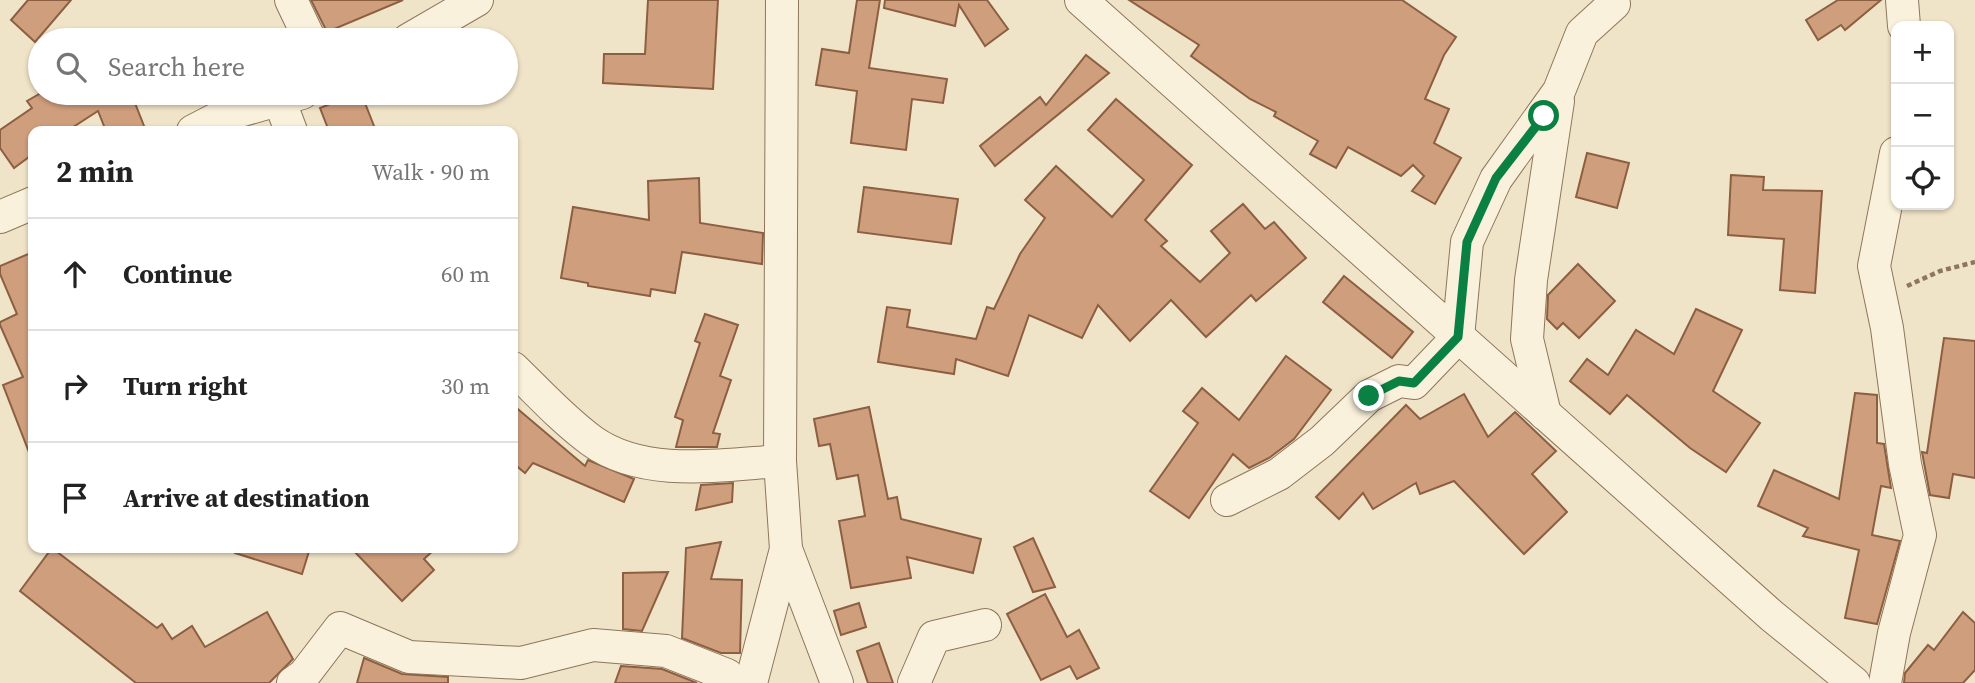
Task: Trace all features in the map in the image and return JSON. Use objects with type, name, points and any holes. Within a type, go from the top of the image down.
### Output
[{"type":"street","points":[[291,0],[304,28]]},
{"type":"street","points":[[429,28],[477,0]]},
{"type":"street","points":[[782,0],[780,461],[786,549],[838,683]]},
{"type":"street","points":[[1081,0],[1772,616],[1854,683]]},
{"type":"street","points":[[1902,0],[1904,21]]},
{"type":"street","points":[[1545,414],[1527,339],[1531,281],[1559,92],[1582,33],[1614,4]]},
{"type":"street","points":[[1227,500],[1279,474],[1322,441],[1369,396],[1399,381],[1414,383],[1458,337],[1467,242],[1496,178],[1559,92]]},
{"type":"street","points":[[203,126],[222,116],[260,105]]},
{"type":"street","points":[[291,105],[291,126]]},
{"type":"street","points":[[1885,683],[1894,633],[1920,535],[1905,464],[1874,266],[1891,179]]},
{"type":"street","points":[[0,217],[28,205]]},
{"type":"street","points":[[518,373],[593,442],[631,459],[664,466],[780,461]]},
{"type":"street","points":[[751,683],[786,549]]},
{"type":"street","points":[[915,683],[934,637],[985,625]]},
{"type":"street","points":[[293,683],[304,675],[340,628],[408,657],[521,663],[593,645],[666,650],[727,675],[732,683]]},
{"type":"path","points":[[1881,298],[1940,271],[1975,262]]},
{"type":"building","points":[[28,0],[71,0],[47,28],[28,28],[28,36],[11,20]]},
{"type":"building","points":[[311,0],[403,0],[336,28],[325,28]]},
{"type":"building","points":[[648,0],[718,0],[713,89],[603,83],[604,54],[645,54]]},
{"type":"building","points":[[857,0],[880,0],[869,68],[947,79],[943,103],[912,99],[906,150],[851,143],[857,91],[816,85],[822,49],[849,53]]},
{"type":"building","points":[[885,0],[987,0],[1008,29],[985,46],[959,5],[955,26],[884,8]]},
{"type":"building","points":[[1129,0],[1402,0],[1456,37],[1444,55],[1425,99],[1449,109],[1434,143],[1461,158],[1435,204],[1412,191],[1424,176],[1413,165],[1401,176],[1348,147],[1336,168],[1310,154],[1318,141],[1274,116],[1276,112],[1250,99],[1191,56],[1199,45]]},
{"type":"building","points":[[1838,0],[1881,0],[1845,30],[1841,25],[1818,40],[1806,20]]},
{"type":"building","points":[[1086,55],[1109,73],[995,166],[980,146],[1040,97],[1046,105]]},
{"type":"building","points":[[1116,99],[1192,165],[1145,220],[1167,241],[1161,246],[1200,282],[1230,253],[1211,231],[1243,204],[1265,229],[1274,222],[1306,258],[1256,301],[1251,295],[1206,337],[1171,300],[1130,341],[1098,305],[1082,338],[1029,315],[1008,376],[956,359],[954,374],[878,362],[887,307],[910,310],[907,327],[976,339],[987,307],[994,309],[1020,254],[1045,218],[1025,200],[1056,166],[1112,217],[1144,180],[1088,130]]},
{"type":"building","points":[[30,105],[136,105],[144,126],[104,126],[98,111],[75,126],[28,126],[28,158],[14,168],[0,148],[0,130],[32,108]]},
{"type":"building","points":[[327,105],[366,105],[374,126],[327,126],[320,108]]},
{"type":"building","points":[[1587,153],[1629,163],[1617,208],[1576,197]]},
{"type":"building","points":[[1731,175],[1764,177],[1763,190],[1822,191],[1815,293],[1780,290],[1784,239],[1728,235]]},
{"type":"building","points":[[699,178],[700,223],[763,233],[762,264],[682,252],[675,293],[651,289],[650,296],[588,286],[588,283],[561,278],[573,207],[649,220],[648,181]]},
{"type":"building","points":[[864,187],[958,199],[951,244],[858,232]]},
{"type":"building","points":[[28,254],[28,450],[3,385],[23,377],[0,325],[0,322],[17,314],[0,274],[0,266]]},
{"type":"building","points":[[1578,264],[1615,301],[1579,338],[1563,323],[1557,329],[1547,319],[1548,295]]},
{"type":"building","points":[[1344,276],[1413,332],[1392,358],[1323,302]]},
{"type":"building","points":[[1696,309],[1742,330],[1713,391],[1760,423],[1726,472],[1690,448],[1627,395],[1610,414],[1570,381],[1587,359],[1608,375],[1636,330],[1674,354]]},
{"type":"building","points":[[705,314],[738,325],[720,376],[731,380],[713,433],[720,434],[717,447],[676,447],[683,420],[675,417],[700,343],[695,341]]},
{"type":"building","points":[[1944,338],[1975,341],[1975,478],[1953,474],[1949,498],[1930,495],[1922,452],[1927,453]]},
{"type":"building","points":[[1286,356],[1331,390],[1294,439],[1269,458],[1249,468],[1233,454],[1189,518],[1150,491],[1198,423],[1183,411],[1202,388],[1239,420]]},
{"type":"building","points":[[1855,393],[1877,395],[1877,443],[1884,444],[1891,488],[1881,486],[1872,535],[1900,541],[1877,624],[1845,618],[1859,550],[1803,536],[1808,528],[1758,506],[1774,470],[1839,499]]},
{"type":"building","points":[[1464,394],[1488,437],[1515,412],[1556,451],[1532,474],[1567,512],[1524,554],[1454,481],[1420,494],[1416,483],[1373,509],[1363,493],[1339,519],[1316,497],[1406,405],[1420,419]]},
{"type":"building","points":[[869,407],[888,499],[897,497],[901,519],[981,539],[973,573],[907,557],[911,578],[851,588],[839,521],[865,516],[858,475],[837,479],[830,444],[819,446],[814,419]]},
{"type":"building","points":[[518,409],[585,466],[588,460],[634,479],[624,502],[533,463],[525,473],[518,467]]},
{"type":"building","points":[[733,483],[732,502],[696,510],[701,485]]},
{"type":"building","points":[[1033,538],[1055,587],[1033,592],[1014,547]]},
{"type":"building","points":[[721,542],[711,579],[742,580],[740,653],[721,653],[682,638],[686,548]]},
{"type":"building","points":[[48,553],[59,553],[157,628],[162,624],[172,639],[192,626],[205,647],[267,612],[293,659],[269,683],[136,683],[20,591]]},
{"type":"building","points":[[235,553],[308,553],[302,574]]},
{"type":"building","points":[[356,553],[431,553],[424,559],[434,570],[402,601]]},
{"type":"building","points":[[668,572],[642,631],[623,629],[623,573]]},
{"type":"building","points":[[1045,594],[1067,637],[1079,630],[1099,668],[1077,679],[1070,666],[1041,680],[1007,614]]},
{"type":"building","points":[[859,603],[866,627],[841,635],[834,611]]},
{"type":"building","points":[[1963,612],[1975,623],[1975,670],[1963,683],[1904,683],[1905,673],[1928,645],[1934,650]]},
{"type":"building","points":[[879,643],[893,683],[868,683],[857,651]]},
{"type":"building","points":[[364,658],[402,674],[448,677],[448,683],[357,683]]},
{"type":"building","points":[[621,666],[662,669],[697,683],[615,683]]},
{"type":"route","points":[[1369,396],[1399,381],[1414,383],[1458,337],[1467,242],[1496,178],[1544,116]]}]
